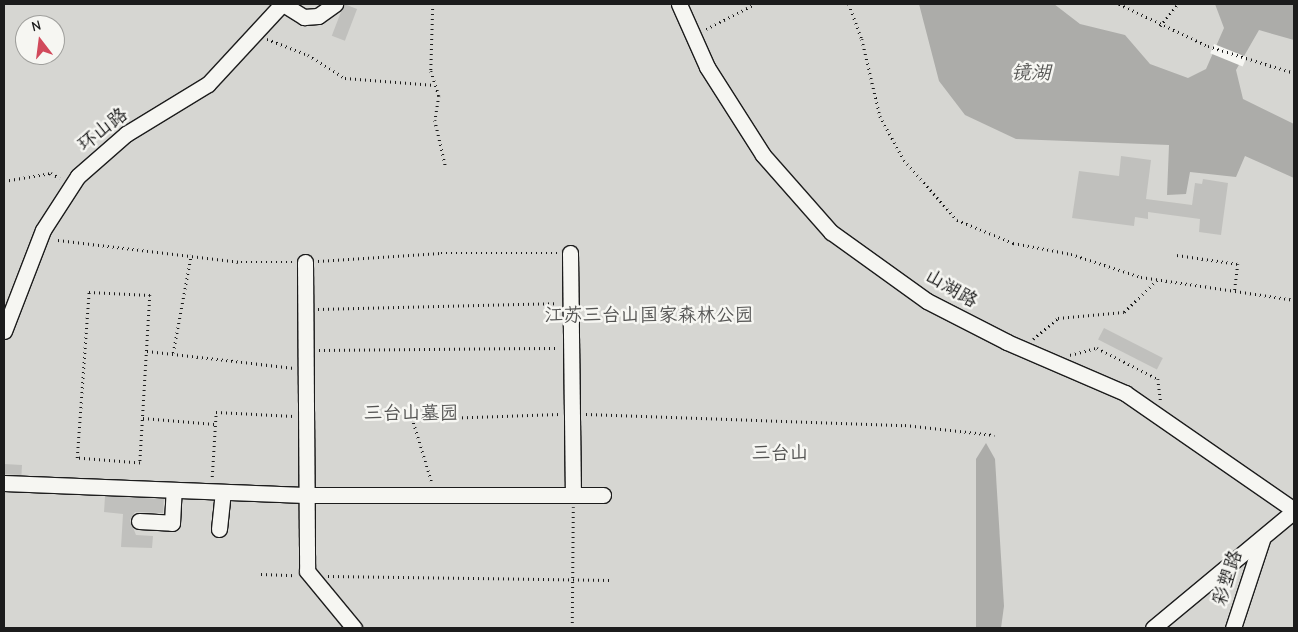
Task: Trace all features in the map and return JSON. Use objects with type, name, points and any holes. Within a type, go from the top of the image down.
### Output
[{"type":"street","points":[[283,4],[304,17],[318,16],[335,4]]},
{"type":"street","name":"环山路","points":[[4,331],[43,230],[72,186],[126,134],[208,84],[283,4]]},
{"type":"street","name":"山湖路","points":[[679,4],[707,67],[763,155],[831,232],[927,301],[1027,351],[1125,393],[1294,510],[1287,525],[1262,540],[1153,628]]},
{"type":"street","points":[[570,253],[573,495]]},
{"type":"street","points":[[305,262],[307,350],[306,564],[311,576],[354,628]]},
{"type":"street","points":[[4,483],[305,495],[603,496]]},
{"type":"street","points":[[139,522],[172,523],[174,490]]},
{"type":"street","points":[[217,492],[219,529]]},
{"type":"street","name":"彩塑路","points":[[1233,628],[1262,540]]},
{"type":"path","points":[[433,4],[431,71],[435,85],[436,120],[446,168]]},
{"type":"path","points":[[693,36],[755,4]]},
{"type":"path","points":[[849,4],[862,39],[880,116],[904,160],[956,220],[1013,243],[1158,280],[1294,300]]},
{"type":"path","points":[[1119,4],[1160,26],[1208,46],[1253,62],[1294,73]]},
{"type":"path","points":[[1160,26],[1178,4]]},
{"type":"path","points":[[257,33],[285,49],[308,54],[345,78],[435,85]]},
{"type":"path","points":[[4,181],[51,173],[72,186]]},
{"type":"path","points":[[173,353],[190,255]]},
{"type":"path","points":[[1177,255],[1238,264],[1234,290]]},
{"type":"path","points":[[1027,351],[1035,335],[1058,318],[1124,312],[1158,280]]},
{"type":"path","points":[[90,292],[150,296],[147,351],[140,463],[77,458],[90,292]]},
{"type":"path","points":[[306,309],[571,303]]},
{"type":"path","points":[[307,350],[572,348]]},
{"type":"path","points":[[1050,361],[1097,348],[1158,379],[1163,418]]},
{"type":"path","points":[[147,351],[307,369]]},
{"type":"path","points":[[217,492],[216,412],[306,417]]},
{"type":"path","points":[[436,495],[412,418],[572,414],[905,425],[994,435]]},
{"type":"path","points":[[143,418],[215,424]]},
{"type":"path","points":[[572,628],[573,495]]},
{"type":"path","points":[[262,574],[611,580]]},
{"type":"green space","name":"江苏三台山国家森林公园","points":[[4,4],[1294,4],[1294,628],[4,628]]},
{"type":"water","name":"镜湖","points":[[919,4],[1054,4],[1080,24],[1125,35],[1150,64],[1188,78],[1206,69],[1224,28],[1215,4],[1294,4],[1294,40],[1259,30],[1236,70],[1243,99],[1294,124],[1294,178],[1245,156],[1236,177],[1190,172],[1186,194],[1167,195],[1169,145],[1016,139],[965,115],[939,81]]},
{"type":"water","points":[[986,443],[995,459],[1004,606],[1001,628],[976,628],[976,459]]},
{"type":"pier","points":[[1214,44],[1246,57],[1243,66],[1210,53]]},
{"type":"building","points":[[344,4],[357,9],[345,41],[332,36]]},
{"type":"building","points":[[1121,156],[1151,160],[1146,199],[1192,205],[1195,183],[1202,184],[1203,179],[1228,183],[1221,235],[1199,232],[1200,219],[1148,212],[1148,219],[1135,217],[1134,226],[1072,218],[1079,171],[1119,176]]},
{"type":"building","points":[[1104,328],[1163,358],[1157,370],[1098,340]]},
{"type":"building","points":[[4,464],[22,465],[21,475],[4,474]]},
{"type":"building","points":[[105,496],[164,499],[163,513],[135,512],[130,520],[136,535],[153,536],[152,548],[121,547],[123,514],[104,512]]},
{"type":"park label","name":"三台山墓园","points":[[411,414]]},
{"type":"park label","name":"三台山","points":[[780,454]]}]
